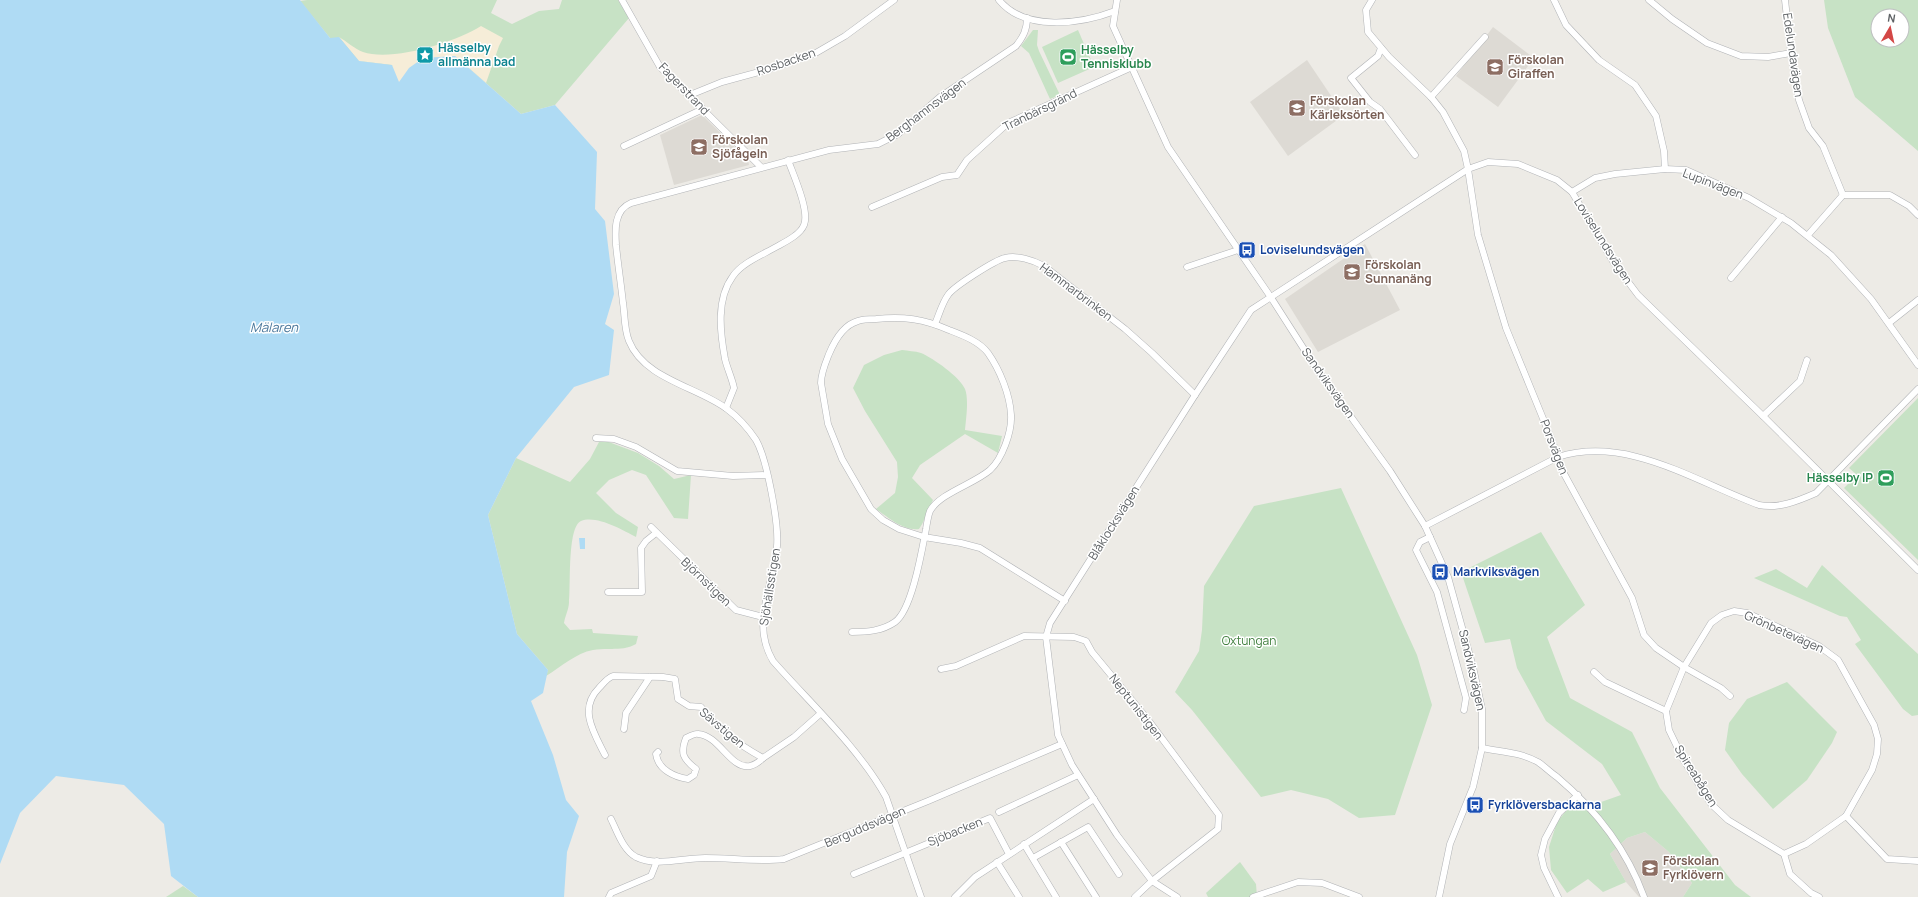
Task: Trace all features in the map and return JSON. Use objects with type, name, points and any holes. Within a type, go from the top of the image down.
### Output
[{"type":"street","name":"Fagerstrand","points":[[622,0],[660,67],[690,95],[761,167]]},
{"type":"street","name":"Rosbacken","points":[[690,95],[722,82],[770,69],[814,54],[845,36],[894,0]]},
{"type":"street","points":[[999,0],[1004,6],[1027,18],[1041,22],[1078,21],[1101,16],[1114,11]]},
{"type":"street","name":"Sandviksvägen","points":[[1117,0],[1114,11],[1113,26],[1168,147],[1270,296],[1318,371],[1390,471],[1425,526],[1448,577],[1473,667],[1482,709],[1482,748],[1473,787],[1450,844],[1438,897]]},
{"type":"street","name":"Porsvägen","points":[[1372,0],[1366,10],[1368,32],[1381,48],[1432,98],[1447,118],[1464,152],[1478,235],[1506,328],[1562,470],[1632,598],[1644,635],[1656,648],[1684,667],[1721,688],[1730,696]]},
{"type":"street","points":[[1554,0],[1566,25],[1599,60],[1635,86],[1656,116],[1664,151],[1665,169]]},
{"type":"street","points":[[1649,0],[1672,19],[1707,43],[1741,56],[1768,57],[1791,53]]},
{"type":"street","name":"Edelundavägen","points":[[1785,0],[1791,53],[1799,100],[1809,128],[1823,146],[1843,195]]},
{"type":"street","name":"Berghamnsvägen","points":[[627,335],[615,238],[617,216],[624,207],[631,203],[788,160],[829,150],[878,144],[891,138],[940,97],[1016,46],[1027,28],[1027,18]]},
{"type":"street","points":[[1432,98],[1485,37]]},
{"type":"street","points":[[1381,48],[1378,56],[1351,78],[1370,102],[1380,108],[1415,155]]},
{"type":"street","name":"Tranbärsgränd","points":[[872,206],[942,177],[957,175],[967,160],[995,133],[1008,123],[1132,67]]},
{"type":"street","points":[[624,146],[703,109]]},
{"type":"street","points":[[726,408],[734,388],[725,360],[720,312],[723,296],[733,275],[748,263],[785,242],[796,234],[804,225],[805,217],[802,200],[788,160]]},
{"type":"street","name":"Loviselundsvägen","points":[[1270,296],[1468,169],[1488,162],[1518,164],[1557,180],[1572,192],[1617,268],[1638,296],[1763,416],[1918,570]]},
{"type":"street","name":"Lupinvägen","points":[[1572,192],[1595,178],[1615,174],[1665,169],[1686,170],[1750,198],[1808,235],[1831,255],[1871,299],[1918,365]]},
{"type":"street","points":[[1808,235],[1843,195],[1890,195],[1909,206],[1918,215]]},
{"type":"street","points":[[1731,278],[1782,217]]},
{"type":"street","points":[[1187,267],[1238,250]]},
{"type":"street","name":"Hammarbrinken","points":[[935,324],[948,296],[956,287],[1005,258],[1019,258],[1035,261],[1044,266],[1125,329],[1195,395]]},
{"type":"street","name":"Blåklocksvägen","points":[[1177,897],[1152,881],[1117,835],[1078,775],[1062,744],[1058,735],[1046,637],[1050,623],[1065,602],[1195,395],[1251,310],[1270,296]]},
{"type":"street","points":[[1889,323],[1918,300]]},
{"type":"street","points":[[852,632],[871,632],[890,626],[899,619],[906,607],[917,574],[924,538],[930,512],[933,507],[949,494],[983,475],[996,463],[1003,452],[1011,415],[1005,389],[987,352],[976,342],[935,324],[908,317],[857,321],[846,328],[834,342],[821,376],[828,424],[842,459],[870,509],[883,520],[899,529],[924,538],[961,542],[980,548],[1065,602]]},
{"type":"street","name":"Sjöhällsstigen","points":[[627,335],[635,351],[651,368],[726,408],[740,420],[755,439],[762,454],[768,475],[776,526],[777,546],[763,617],[763,639],[773,661],[874,778],[886,797],[891,816]]},
{"type":"street","points":[[1763,416],[1800,380],[1807,360]]},
{"type":"street","points":[[1425,526],[1558,457],[1570,453],[1599,451],[1642,459],[1765,506],[1796,502],[1816,493],[1829,481],[1918,389]]},
{"type":"street","points":[[596,438],[614,439],[636,447],[677,471],[733,476],[768,475]]},
{"type":"street","name":"Björnstigen","points":[[651,528],[736,610],[763,617]]},
{"type":"street","points":[[608,592],[642,592],[641,548],[646,541],[656,533]]},
{"type":"street","name":"Sandviksvägen","points":[[1430,537],[1420,542],[1416,550],[1436,592],[1441,607],[1466,698],[1464,710]]},
{"type":"street","name":"Grönbetevägen","points":[[1684,667],[1711,623],[1722,615],[1734,611],[1747,613],[1820,646],[1838,660],[1874,725],[1878,740],[1877,754],[1872,770],[1846,816]]},
{"type":"street","name":"Neptunistigen","points":[[941,669],[956,666],[1024,636],[1074,637],[1086,642],[1092,652],[1149,722],[1219,815],[1218,829],[1152,881],[1135,897]]},
{"type":"street","points":[[1594,672],[1605,682],[1666,711],[1684,667]]},
{"type":"street","name":"Sävstigen","points":[[605,755],[590,725],[589,706],[592,698],[610,677],[663,677],[675,679],[678,699],[689,706],[701,707],[709,718],[750,751],[764,758]]},
{"type":"street","points":[[624,729],[626,713],[650,677]]},
{"type":"street","name":"Spireabågen","points":[[1666,711],[1669,730],[1684,759],[1711,804],[1728,820],[1784,854]]},
{"type":"street","name":"Sävstigen","points":[[658,752],[656,754],[657,760],[663,768],[679,777],[688,779],[694,775],[696,769],[684,756],[682,748],[686,738],[697,734],[707,737],[716,743],[738,765],[750,766],[794,737],[820,714]]},
{"type":"street","name":"Berguddsvägen","points":[[611,819],[626,849],[635,856],[657,861],[702,858],[784,859],[1062,744]]},
{"type":"street","points":[[1482,748],[1508,751],[1538,762],[1578,795],[1611,834],[1639,883],[1644,897]]},
{"type":"street","points":[[999,812],[1078,775]]},
{"type":"street","points":[[1558,897],[1544,868],[1541,855],[1545,840],[1559,813],[1578,795]]},
{"type":"street","points":[[955,897],[975,877],[1094,799]]},
{"type":"street","points":[[891,816],[921,897]]},
{"type":"street","points":[[1819,897],[1811,893],[1790,874],[1784,854],[1806,844],[1846,816],[1887,859],[1918,861]]},
{"type":"street","name":"Sjöbacken","points":[[854,874],[990,818],[1008,854]]},
{"type":"street","points":[[1033,858],[1088,827],[1119,874]]},
{"type":"street","points":[[1061,842],[1096,897]]},
{"type":"street","points":[[1024,844],[1056,897]]},
{"type":"street","points":[[609,897],[611,893],[651,876],[657,861]]},
{"type":"street","points":[[997,862],[1019,897]]},
{"type":"street","points":[[1253,897],[1298,882],[1322,883],[1358,897]]},
{"type":"shaded area","name":"Förskolan Giraffen","points":[[1493,27],[1534,58],[1498,107],[1456,76]]},
{"type":"shaded area","name":"Förskolan Kärleksörten","points":[[1307,60],[1344,115],[1288,156],[1250,102]]},
{"type":"shaded area","name":"Förskolan Sjöfågeln","points":[[702,115],[748,160],[749,165],[674,185],[660,135]]},
{"type":"shaded area","name":"Förskolan Sunnanäng","points":[[1365,244],[1400,310],[1318,352],[1285,299]]},
{"type":"shaded area","name":"Förskolan Fyrklövern","points":[[1645,832],[1669,852],[1692,883],[1683,897],[1639,897],[1626,882],[1610,854],[1627,838]]},
{"type":"green space","points":[[497,0],[491,13],[512,24],[539,11],[559,9],[562,0],[618,0],[629,18],[555,105],[521,114],[455,56],[409,68],[359,61],[330,38],[300,1]]},
{"type":"green space","points":[[1824,0],[1918,0],[1918,151],[1855,97],[1828,28]]},
{"type":"green space","points":[[1033,30],[1038,30],[1037,45],[1039,51],[1060,95],[1050,99],[1029,53],[1021,46]]},
{"type":"green space","name":"Hässelby Tennisklubb","points":[[1078,30],[1094,67],[1058,83],[1042,47]]},
{"type":"green space","points":[[902,350],[919,352],[926,355],[946,368],[962,384],[967,398],[965,430],[1002,436],[998,453],[965,434],[920,465],[912,478],[933,500],[919,529],[902,526],[876,509],[895,493],[898,477],[897,462],[865,411],[853,388],[864,365],[884,355]]},
{"type":"green space","name":"Hässelby IP","points":[[1918,398],[1918,560],[1844,488],[1857,475],[1849,468]]},
{"type":"green space","points":[[606,441],[638,453],[659,466],[674,479],[691,475],[688,519],[674,518],[646,475],[632,470],[609,480],[596,493],[616,513],[638,527],[636,537],[609,524],[594,520],[581,521],[574,534],[570,558],[570,595],[564,623],[570,630],[592,629],[593,633],[638,636],[636,644],[620,649],[599,649],[581,654],[546,676],[548,670],[517,634],[488,515],[516,458],[570,482],[590,459],[599,442]]},
{"type":"green space","name":"Oxtungan","points":[[1341,488],[1417,655],[1432,705],[1395,815],[1359,818],[1328,799],[1291,790],[1261,797],[1192,710],[1175,692],[1199,651],[1202,630],[1204,586],[1254,506]]},
{"type":"green space","points":[[1541,532],[1585,605],[1547,637],[1570,698],[1632,732],[1660,788],[1735,885],[1751,897],[1683,897],[1692,883],[1669,852],[1645,832],[1627,838],[1610,854],[1626,882],[1603,892],[1588,879],[1567,893],[1551,870],[1549,847],[1557,822],[1570,806],[1584,808],[1621,795],[1602,764],[1546,721],[1517,668],[1510,639],[1485,643],[1461,572]]},
{"type":"green space","points":[[1822,565],[1918,654],[1918,715],[1912,716],[1903,709],[1855,644],[1861,640],[1847,617],[1840,616],[1754,578],[1776,569],[1807,588]]},
{"type":"green space","points":[[1787,682],[1837,732],[1832,743],[1807,780],[1773,809],[1742,774],[1725,750],[1729,723],[1747,699]]},
{"type":"green space","points":[[1240,862],[1256,884],[1257,897],[1208,897],[1206,893]]},
{"type":"green space","points":[[183,886],[198,897],[166,897]]},
{"type":"sand","name":"Hässelby allmänna bad","points":[[481,26],[503,38],[486,83],[455,56],[409,68],[399,83],[392,65],[359,61],[339,37],[363,52],[390,54],[424,49],[456,38]]},
{"type":"water","name":"Mälaren","points":[[0,0],[300,0],[330,38],[339,37],[359,61],[392,65],[399,82],[409,68],[423,58],[455,56],[521,114],[555,105],[597,152],[595,209],[605,221],[614,294],[605,324],[614,330],[609,375],[574,387],[516,458],[488,515],[517,634],[548,670],[543,693],[531,701],[553,755],[566,800],[579,816],[567,852],[564,897],[198,897],[171,876],[164,824],[124,785],[56,776],[20,813],[0,864]]},
{"type":"water","points":[[579,538],[585,538],[585,549],[580,549]]},
{"type":"place","name":"Hässelby allmänna bad","points":[[425,55]]},
{"type":"place","name":"Hässelby Tennisklubb","points":[[1068,57]]},
{"type":"place","name":"Förskolan Giraffen","points":[[1495,67]]},
{"type":"place","name":"Förskolan Kärleksörten","points":[[1297,108]]},
{"type":"place","name":"Förskolan Sjöfågeln","points":[[699,147]]},
{"type":"place","name":"Loviselundsvägen","points":[[1247,250]]},
{"type":"place","name":"Förskolan Sunnanäng","points":[[1352,272]]},
{"type":"place","name":"Hässelby IP","points":[[1886,478]]},
{"type":"place","name":"Markviksvägen","points":[[1440,572]]},
{"type":"place","name":"Fyrklöversbackarna","points":[[1475,805]]},
{"type":"place","name":"Förskolan Fyrklövern","points":[[1650,868]]}]
